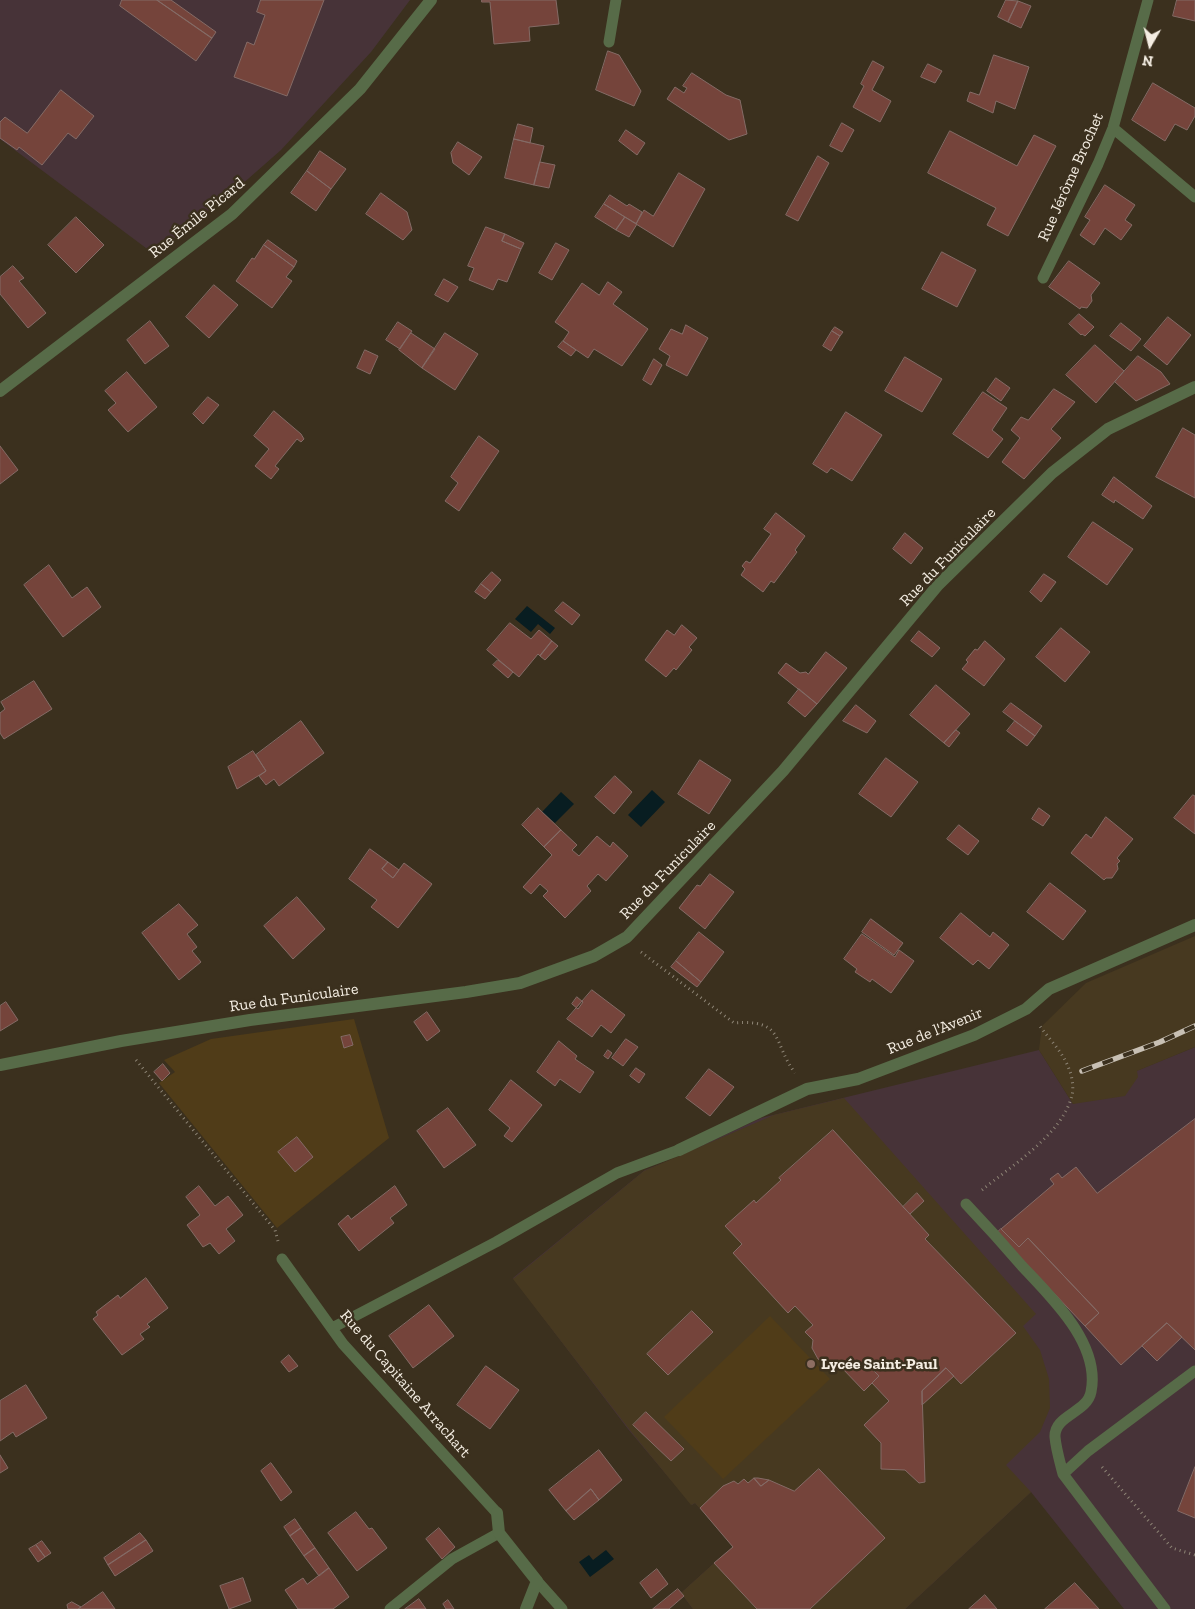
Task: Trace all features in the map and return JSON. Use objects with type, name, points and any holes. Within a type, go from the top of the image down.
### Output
[{"type":"street","name":"Rue Émile Picard","points":[[0,391],[232,214],[360,89],[431,0]]},
{"type":"street","name":"Rue du Funiculaire","points":[[0,1065],[121,1041],[250,1020],[466,992],[520,983],[594,956],[626,937],[783,771],[938,585],[1052,473],[1108,429],[1195,387]]},
{"type":"street","name":"Rue de l'Avenir","points":[[679,1150],[807,1089],[858,1079],[974,1035],[1026,1009],[1048,989],[1195,925]]},
{"type":"street","name":"Rue du Capitaine Arrachart","points":[[497,1513],[499,1533]]},
{"type":"street","points":[[499,1533],[537,1581],[526,1609]]},
{"type":"lane","points":[[609,42],[616,0]]},
{"type":"lane","name":"Rue Jérôme Brochet","points":[[1043,278],[1098,164],[1113,128],[1148,0]]},
{"type":"lane","points":[[1113,128],[1195,198]]},
{"type":"lane","points":[[332,1328],[496,1242],[617,1173],[679,1150]]},
{"type":"lane","points":[[966,1204],[1066,1314],[1084,1343],[1092,1368],[1091,1392],[1084,1406],[1063,1419],[1055,1435],[1063,1474],[1165,1609]]},
{"type":"lane","name":"Rue du Capitaine Arrachart","points":[[282,1259],[344,1344],[497,1513]]},
{"type":"lane","points":[[1063,1474],[1088,1451],[1195,1371]]},
{"type":"lane","points":[[390,1609],[452,1560],[499,1533]]},
{"type":"lane","points":[[537,1581],[562,1609]]},
{"type":"path","points":[[641,952],[734,1023],[752,1022],[771,1028],[779,1040],[790,1066],[807,1089]]},
{"type":"path","points":[[995,1179],[1047,1136],[1063,1116],[1073,1094],[1070,1070],[1059,1051],[1042,1030]]},
{"type":"path","points":[[121,1041],[275,1230],[282,1259]]},
{"type":"path","points":[[1088,1451],[1172,1548],[1195,1555]]},
{"type":"shaded area","points":[[0,0],[410,0],[371,52],[281,150],[232,193],[154,254],[0,139]]},
{"type":"shaded area","points":[[1195,936],[1195,1047],[1137,1071],[1138,1077],[1125,1096],[1073,1104],[1039,1050],[1042,1026],[1086,983]]},
{"type":"shaded area","points":[[354,1019],[389,1138],[277,1228],[159,1083],[175,1072],[164,1060],[211,1039]]},
{"type":"shaded area","name":"Lycée Saint-Paul","points":[[1195,1047],[1195,1609],[1124,1609],[1031,1492],[905,1609],[693,1609],[681,1593],[733,1546],[695,1503],[692,1505],[628,1429],[513,1278],[645,1170],[676,1158],[761,1118],[1039,1050],[1073,1104],[1136,1071]]},
{"type":"shaded area","name":"Lycée Saint-Paul","points":[[844,1098],[1036,1314],[1023,1326],[1040,1350],[1049,1379],[1050,1408],[1040,1432],[1006,1465],[1031,1492],[905,1609],[693,1609],[681,1593],[733,1546],[695,1503],[691,1505],[629,1429],[513,1279],[644,1171],[774,1115]]},
{"type":"shaded area","points":[[770,1316],[830,1379],[723,1479],[664,1417]]},
{"type":"water","points":[[527,606],[555,628],[550,634],[538,624],[531,632],[515,619]]},
{"type":"water","points":[[652,790],[665,802],[641,827],[628,815]]},
{"type":"water","points":[[561,792],[574,804],[555,823],[542,812]]},
{"type":"water","points":[[606,1550],[614,1559],[590,1577],[579,1562],[589,1555],[593,1560]]},
{"type":"building","points":[[122,0],[157,0],[212,38],[196,61],[120,6]]},
{"type":"building","points":[[157,0],[171,0],[216,32],[212,38]]},
{"type":"building","points":[[261,0],[324,0],[287,96],[234,77],[247,42],[254,45],[265,15],[257,12]]},
{"type":"building","points":[[482,0],[556,0],[559,24],[529,27],[530,41],[494,44],[490,2],[482,2]]},
{"type":"building","points":[[1006,0],[1018,1],[1008,22],[998,17]]},
{"type":"building","points":[[1177,0],[1195,0],[1195,21],[1173,16]]},
{"type":"building","points":[[1018,1],[1031,6],[1021,28],[1008,22]]},
{"type":"building","points":[[608,51],[619,55],[641,91],[634,106],[596,90]]},
{"type":"building","points":[[994,55],[1029,67],[1015,109],[996,101],[993,113],[967,101],[970,92],[979,95]]},
{"type":"building","points":[[873,61],[884,67],[872,90],[891,101],[880,122],[853,107],[864,86],[861,84]]},
{"type":"building","points":[[928,64],[942,71],[935,83],[921,77]]},
{"type":"building","points":[[692,73],[726,95],[740,100],[747,134],[729,140],[667,99],[675,87],[684,93],[687,88],[683,86]]},
{"type":"building","points":[[1153,83],[1195,108],[1195,116],[1187,130],[1175,124],[1165,141],[1132,120]]},
{"type":"building","points":[[61,90],[94,116],[76,139],[68,133],[42,165],[19,147],[17,150],[0,138],[0,122],[5,117],[27,133]]},
{"type":"building","points":[[842,123],[854,130],[842,152],[830,146]]},
{"type":"building","points":[[518,124],[533,128],[530,143],[514,139]]},
{"type":"building","points":[[626,130],[645,143],[637,155],[619,141]]},
{"type":"building","points":[[950,131],[1017,166],[1034,135],[1056,146],[1008,236],[987,225],[996,208],[928,173]]},
{"type":"building","points":[[514,139],[544,146],[534,185],[505,178]]},
{"type":"building","points":[[458,142],[482,157],[469,175],[453,163],[451,153]]},
{"type":"building","points":[[320,151],[346,169],[331,189],[307,171]]},
{"type":"building","points":[[818,156],[829,163],[798,221],[786,215]]},
{"type":"building","points":[[540,162],[555,165],[549,188],[534,185]]},
{"type":"building","points":[[307,171],[331,189],[316,211],[291,193]]},
{"type":"building","points":[[679,173],[705,189],[673,247],[636,224],[644,210],[653,216]]},
{"type":"building","points":[[1105,185],[1135,205],[1125,220],[1132,225],[1121,240],[1105,228],[1094,245],[1080,235],[1090,220],[1085,217]]},
{"type":"building","points":[[381,193],[407,212],[412,230],[403,240],[366,214]]},
{"type":"building","points":[[610,195],[627,206],[629,204],[642,212],[636,224],[604,204]]},
{"type":"building","points":[[604,204],[625,217],[616,230],[595,217]]},
{"type":"building","points":[[76,217],[104,245],[76,273],[48,245]]},
{"type":"building","points":[[625,217],[637,224],[629,237],[616,230]]},
{"type":"building","points":[[486,227],[505,234],[502,241],[521,249],[507,282],[498,279],[493,290],[469,280],[474,268],[468,266]]},
{"type":"building","points":[[505,234],[524,243],[521,249],[502,241]]},
{"type":"building","points":[[268,240],[297,261],[294,267],[264,245]]},
{"type":"building","points":[[556,243],[569,250],[552,280],[539,273]]},
{"type":"building","points":[[264,245],[294,267],[286,277],[292,281],[272,308],[236,281]]},
{"type":"building","points":[[942,252],[976,270],[957,307],[922,289]]},
{"type":"building","points":[[1069,261],[1100,283],[1091,295],[1092,301],[1087,308],[1081,307],[1080,309],[1049,287]]},
{"type":"building","points":[[13,266],[24,278],[19,281],[46,313],[28,328],[0,294],[0,277]]},
{"type":"building","points":[[444,279],[458,287],[448,302],[435,295]]},
{"type":"building","points":[[608,282],[622,292],[613,304],[648,329],[622,366],[594,349],[588,358],[563,341],[569,332],[555,322],[582,283],[599,295]]},
{"type":"building","points":[[214,285],[238,305],[209,338],[186,317]]},
{"type":"building","points":[[1079,314],[1094,327],[1085,336],[1081,335],[1069,324]]},
{"type":"building","points":[[1168,317],[1191,335],[1167,365],[1144,346]]},
{"type":"building","points":[[150,321],[169,346],[145,364],[127,340]]},
{"type":"building","points":[[398,322],[412,331],[400,349],[386,340]]},
{"type":"building","points":[[1121,323],[1141,339],[1131,351],[1110,336]]},
{"type":"building","points":[[686,325],[708,338],[687,376],[666,365],[670,356],[659,349],[671,329],[682,334]]},
{"type":"building","points":[[835,327],[843,332],[840,336],[832,331]]},
{"type":"building","points":[[832,331],[840,336],[831,351],[823,346]]},
{"type":"building","points":[[411,333],[435,349],[422,368],[399,350]]},
{"type":"building","points":[[445,333],[478,354],[455,390],[422,368]]},
{"type":"building","points":[[563,341],[576,350],[571,356],[558,347]]},
{"type":"building","points":[[1095,345],[1124,371],[1096,403],[1066,375]]},
{"type":"building","points":[[365,350],[378,356],[370,374],[357,368]]},
{"type":"building","points":[[1138,356],[1161,372],[1170,384],[1136,401],[1115,382]]},
{"type":"building","points":[[905,357],[942,379],[922,412],[885,391]]},
{"type":"building","points":[[654,359],[662,365],[651,385],[643,380]]},
{"type":"building","points":[[127,372],[157,407],[128,432],[108,410],[116,403],[105,391]]},
{"type":"building","points":[[996,378],[1010,388],[1001,401],[987,391]]},
{"type":"building","points":[[1054,389],[1075,402],[1051,429],[1061,438],[1024,479],[1002,462],[1020,438],[1011,430],[1021,417],[1028,420]]},
{"type":"building","points":[[983,392],[1007,408],[992,430],[1003,439],[988,458],[953,434]]},
{"type":"building","points":[[208,397],[219,405],[203,424],[193,414]]},
{"type":"building","points":[[274,411],[301,434],[304,439],[301,442],[297,439],[275,466],[279,469],[271,479],[255,466],[269,449],[254,436]]},
{"type":"building","points":[[846,412],[882,435],[852,481],[831,468],[827,473],[813,464]]},
{"type":"building","points":[[1183,428],[1195,435],[1195,498],[1156,477]]},
{"type":"building","points":[[479,436],[499,451],[459,511],[445,501],[458,483],[451,477]]},
{"type":"building","points":[[0,446],[18,470],[0,484]]},
{"type":"building","points":[[1114,477],[1152,506],[1143,519],[1115,500],[1114,503],[1102,495]]},
{"type":"building","points":[[776,513],[805,536],[795,550],[797,552],[774,583],[771,581],[763,592],[741,575],[745,569],[742,566],[746,561],[750,563],[771,534],[764,529]]},
{"type":"building","points":[[1093,522],[1133,549],[1107,585],[1068,557]]},
{"type":"building","points":[[905,533],[923,548],[911,564],[893,549]]},
{"type":"building","points":[[49,565],[72,598],[87,587],[101,607],[63,637],[24,585]]},
{"type":"building","points":[[492,572],[501,580],[491,592],[481,584]]},
{"type":"building","points":[[1044,574],[1056,582],[1041,602],[1030,592]]},
{"type":"building","points":[[481,584],[491,592],[485,599],[475,592]]},
{"type":"building","points":[[563,602],[580,615],[572,625],[555,611]]},
{"type":"building","points":[[510,623],[531,639],[539,630],[552,641],[540,656],[538,654],[519,677],[487,650]]},
{"type":"building","points":[[682,625],[697,638],[689,647],[692,650],[676,670],[674,668],[666,677],[645,660],[667,630],[674,635]]},
{"type":"building","points":[[1061,628],[1090,652],[1065,682],[1036,657]]},
{"type":"building","points":[[919,631],[940,648],[932,657],[911,641]]},
{"type":"building","points":[[552,641],[558,646],[545,660],[540,656]]},
{"type":"building","points":[[985,641],[1005,659],[984,686],[962,669],[968,662],[966,660],[975,649],[977,650]]},
{"type":"building","points":[[826,652],[847,668],[817,704],[778,673],[786,663],[800,673],[806,672],[808,674]]},
{"type":"building","points":[[498,660],[513,672],[508,678],[493,665]]},
{"type":"building","points":[[34,681],[52,709],[4,739],[0,733],[0,713],[5,709],[1,702]]},
{"type":"building","points":[[936,685],[970,714],[944,743],[910,715]]},
{"type":"building","points":[[799,689],[817,704],[805,717],[788,703]]},
{"type":"building","points":[[1011,703],[1042,726],[1035,736],[1003,712]]},
{"type":"building","points":[[856,705],[876,721],[867,733],[843,721]]},
{"type":"building","points":[[301,721],[324,753],[279,786],[274,779],[266,785],[259,776],[266,771],[256,755]]},
{"type":"building","points":[[1015,721],[1035,736],[1027,746],[1007,731]]},
{"type":"building","points":[[956,730],[960,733],[949,747],[944,743]]},
{"type":"building","points":[[253,751],[266,771],[237,789],[228,767]]},
{"type":"building","points":[[886,758],[918,782],[891,817],[859,794]]},
{"type":"building","points":[[700,760],[731,780],[709,814],[678,794]]},
{"type":"building","points":[[615,776],[632,792],[614,814],[595,797]]},
{"type":"building","points":[[1193,795],[1195,796],[1195,834],[1174,818]]},
{"type":"building","points":[[538,808],[561,830],[544,847],[522,825]]},
{"type":"building","points":[[1039,808],[1050,816],[1043,826],[1032,819]]},
{"type":"building","points":[[1106,817],[1133,839],[1117,858],[1120,861],[1117,864],[1118,869],[1112,878],[1104,880],[1071,853],[1086,834],[1091,838]]},
{"type":"building","points":[[959,825],[979,841],[968,855],[947,839]]},
{"type":"building","points":[[561,830],[577,845],[572,850],[579,856],[597,836],[610,847],[613,842],[628,856],[606,881],[598,874],[587,886],[591,891],[565,918],[543,896],[548,891],[540,884],[531,894],[523,887],[552,855],[544,847]]},
{"type":"building","points":[[370,849],[388,862],[382,869],[393,878],[404,863],[432,884],[398,928],[371,907],[377,900],[349,879]]},
{"type":"building","points":[[388,862],[399,870],[393,878],[382,869]]},
{"type":"building","points":[[710,874],[734,892],[705,929],[679,908],[697,885],[700,886]]},
{"type":"building","points":[[1050,883],[1086,911],[1063,940],[1027,912]]},
{"type":"building","points":[[297,897],[325,929],[293,959],[264,926]]},
{"type":"building","points":[[179,904],[198,925],[187,934],[197,947],[192,951],[201,962],[179,980],[142,933]]},
{"type":"building","points":[[961,913],[990,937],[993,932],[1009,945],[989,969],[978,960],[973,965],[940,938]]},
{"type":"building","points":[[871,919],[903,943],[894,955],[862,932]]},
{"type":"building","points":[[699,932],[724,952],[701,982],[676,961]]},
{"type":"building","points":[[862,934],[895,957],[899,950],[914,961],[891,993],[872,979],[870,982],[855,972],[857,969],[844,959]]},
{"type":"building","points":[[676,961],[701,982],[697,987],[671,967]]},
{"type":"building","points":[[592,990],[625,1015],[611,1033],[601,1025],[592,1037],[567,1019]]},
{"type":"building","points":[[577,997],[583,1002],[578,1009],[572,1004]]},
{"type":"building","points":[[6,1002],[18,1020],[0,1031],[0,1006]]},
{"type":"building","points":[[427,1012],[440,1031],[427,1041],[414,1022]]},
{"type":"building","points":[[350,1035],[353,1045],[344,1048],[341,1037]]},
{"type":"building","points":[[626,1039],[638,1047],[623,1066],[612,1058]]},
{"type":"building","points":[[559,1041],[577,1056],[575,1059],[594,1072],[580,1093],[560,1079],[555,1086],[537,1072]]},
{"type":"building","points":[[608,1050],[612,1053],[608,1059],[604,1056]]},
{"type":"building","points":[[163,1064],[170,1073],[162,1081],[154,1072]]},
{"type":"building","points":[[636,1068],[645,1074],[639,1083],[630,1076]]},
{"type":"building","points":[[709,1069],[734,1087],[710,1116],[686,1098]]},
{"type":"building","points":[[511,1080],[542,1105],[512,1142],[504,1136],[510,1128],[489,1110]]},
{"type":"building","points":[[448,1108],[476,1145],[444,1168],[417,1131]]},
{"type":"building","points":[[1195,1119],[1195,1350],[1167,1323],[1121,1365],[1085,1326],[1099,1313],[1028,1238],[1019,1247],[1001,1229],[1054,1184],[1050,1179],[1058,1173],[1062,1178],[1076,1167],[1097,1193]]},
{"type":"building","points":[[833,1130],[929,1235],[925,1239],[1016,1333],[961,1384],[946,1368],[922,1391],[925,1482],[919,1483],[905,1470],[881,1469],[881,1443],[864,1425],[889,1401],[872,1383],[879,1376],[866,1363],[841,1367],[831,1366],[818,1359],[812,1348],[813,1340],[805,1332],[813,1325],[795,1306],[788,1313],[733,1253],[742,1244],[725,1226],[754,1200],[756,1203],[781,1180],[779,1178]]},
{"type":"building","points":[[297,1137],[313,1157],[295,1172],[278,1152]]},
{"type":"building","points":[[199,1186],[215,1206],[228,1196],[243,1215],[226,1229],[235,1241],[219,1254],[210,1243],[203,1247],[187,1225],[200,1215],[186,1197]]},
{"type":"building","points":[[395,1186],[407,1205],[390,1218],[394,1223],[359,1251],[338,1224],[348,1215],[351,1219]]},
{"type":"building","points":[[917,1193],[924,1201],[910,1214],[903,1207]]},
{"type":"building","points":[[1001,1229],[1019,1247],[1028,1238],[1099,1313],[1085,1326],[997,1233]]},
{"type":"building","points":[[146,1278],[168,1308],[147,1324],[150,1327],[140,1334],[144,1339],[122,1355],[93,1319],[98,1315],[96,1312],[118,1295],[120,1298]]},
{"type":"building","points":[[429,1305],[454,1336],[413,1368],[389,1336]]},
{"type":"building","points":[[692,1311],[713,1332],[668,1375],[647,1354]]},
{"type":"building","points":[[1167,1323],[1182,1337],[1157,1361],[1142,1346]]},
{"type":"building","points":[[289,1355],[298,1366],[289,1372],[281,1362]]},
{"type":"building","points":[[866,1363],[879,1376],[864,1391],[841,1367]]},
{"type":"building","points":[[486,1366],[519,1390],[490,1429],[457,1405]]},
{"type":"building","points":[[946,1368],[954,1376],[922,1405],[922,1391]]},
{"type":"building","points":[[26,1385],[47,1418],[16,1437],[13,1432],[0,1441],[0,1401]]},
{"type":"building","points":[[646,1412],[684,1449],[671,1461],[633,1425]]},
{"type":"building","points":[[599,1450],[622,1480],[599,1500],[591,1489],[566,1511],[549,1490]]},
{"type":"building","points":[[0,1455],[8,1468],[0,1473]]},
{"type":"building","points":[[271,1463],[292,1492],[281,1501],[261,1471]]},
{"type":"building","points":[[1195,1467],[1195,1518],[1178,1511]]},
{"type":"building","points":[[819,1469],[885,1538],[810,1609],[757,1609],[714,1563],[733,1547],[700,1508],[723,1486],[734,1481],[738,1484],[744,1479],[748,1483],[754,1478],[761,1486],[769,1480],[794,1491]]},
{"type":"building","points":[[754,1478],[758,1478],[769,1480],[761,1486]]},
{"type":"building","points":[[591,1489],[599,1500],[574,1520],[566,1511]]},
{"type":"building","points":[[356,1512],[369,1529],[372,1528],[387,1548],[357,1571],[328,1533]]},
{"type":"building","points":[[295,1519],[301,1528],[290,1536],[284,1527]]},
{"type":"building","points":[[301,1528],[315,1548],[304,1556],[290,1536]]},
{"type":"building","points":[[439,1528],[455,1547],[442,1559],[426,1539]]},
{"type":"building","points":[[140,1533],[146,1540],[108,1565],[104,1558]]},
{"type":"building","points":[[146,1540],[153,1551],[115,1576],[108,1565]]},
{"type":"building","points":[[42,1541],[51,1553],[45,1557],[36,1545]]},
{"type":"building","points":[[36,1545],[45,1557],[38,1562],[29,1549]]},
{"type":"building","points":[[315,1548],[329,1568],[319,1576],[304,1556]]},
{"type":"building","points":[[329,1568],[349,1597],[333,1609],[298,1609],[285,1590],[303,1578],[307,1584]]},
{"type":"building","points":[[657,1569],[668,1584],[651,1598],[640,1583]]},
{"type":"building","points":[[243,1578],[251,1601],[229,1609],[220,1586]]},
{"type":"building","points":[[1075,1583],[1099,1609],[1045,1609]]},
{"type":"building","points":[[678,1589],[684,1596],[669,1609],[653,1609]]},
{"type":"building","points":[[103,1592],[115,1609],[78,1609],[81,1607]]},
{"type":"building","points":[[985,1595],[997,1609],[969,1609]]},
{"type":"building","points":[[419,1599],[426,1609],[405,1609]]},
{"type":"building","points":[[448,1600],[454,1609],[446,1609],[443,1604]]},
{"type":"building","points":[[72,1602],[81,1607],[78,1609],[68,1609],[67,1605]]},
{"type":"railway","points":[[1082,1071],[1160,1042],[1195,1026]]},
{"type":"place","name":"Lycée Saint-Paul","points":[[811,1364]]}]
